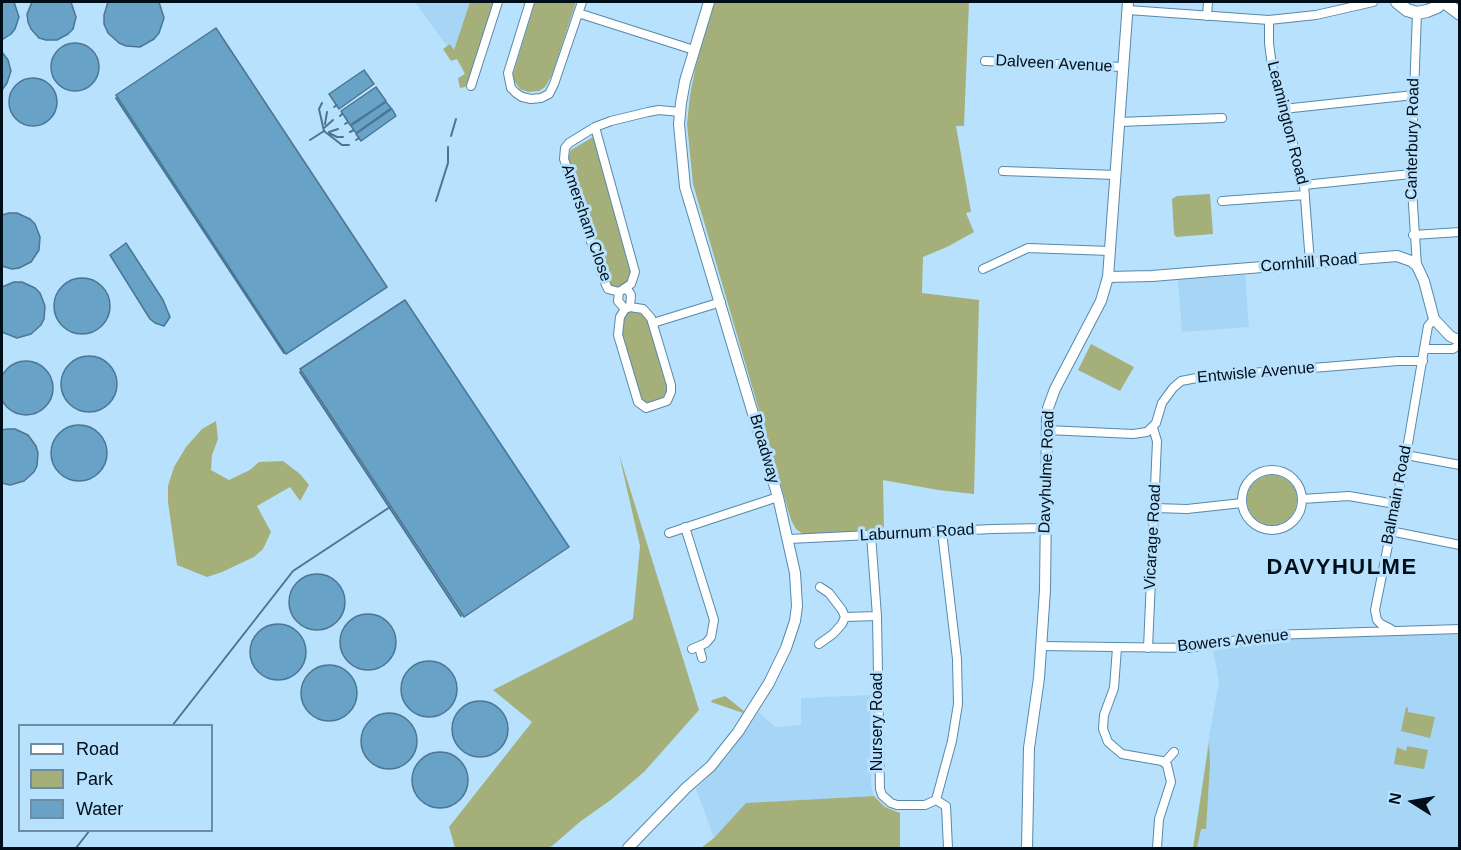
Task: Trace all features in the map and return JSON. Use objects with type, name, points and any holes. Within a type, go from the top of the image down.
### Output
[{"type":"main road","points":[[1396,2],[1407,10],[1417,12],[1427,11],[1443,2],[1460,14]]},
{"type":"street","points":[[471,86],[498,2]]},
{"type":"street","points":[[530,2],[508,73],[512,88],[522,97],[531,99],[549,94],[582,2]]},
{"type":"street","name":"Broadway","points":[[628,849],[725,750],[768,683],[786,648],[795,621],[797,589],[789,539],[721,302],[685,187],[680,145],[680,112],[685,81],[709,2]]},
{"type":"street","points":[[1207,16],[1208,2]]},
{"type":"street","points":[[1128,6],[1207,16],[1269,20],[1316,15],[1374,2]]},
{"type":"street","name":"Davyhulme Road","points":[[1027,849],[1029,748],[1041,646],[1047,430],[1051,398],[1101,302],[1108,277],[1128,6]]},
{"type":"street","name":"Canterbury Road","points":[[1417,12],[1411,174],[1413,235],[1417,266]]},
{"type":"street","points":[[578,13],[694,50]]},
{"type":"street","name":"Leamington Road","points":[[1269,20],[1270,55],[1304,185],[1310,263]]},
{"type":"street","name":"Dalveen Avenue","points":[[985,61],[1123,67]]},
{"type":"street","points":[[1284,109],[1414,95]]},
{"type":"street","name":"Amersham Close","points":[[595,127],[635,272],[632,282],[623,294],[608,289],[603,278],[563,153],[569,143],[595,127],[659,110],[680,112]]},
{"type":"street","points":[[1119,122],[1222,118]]},
{"type":"street","points":[[1003,171],[1116,175]]},
{"type":"street","points":[[1304,185],[1411,174]]},
{"type":"street","points":[[1222,201],[1305,195]]},
{"type":"street","points":[[1413,235],[1460,232]]},
{"type":"street","points":[[983,269],[1028,248],[1110,251]]},
{"type":"street","name":"Cornhill Road","points":[[1108,277],[1152,276],[1389,256],[1404,258],[1417,266]]},
{"type":"street","points":[[1417,266],[1424,281],[1434,319],[1460,343],[1453,349],[1425,349]]},
{"type":"street","points":[[623,294],[628,308]]},
{"type":"street","points":[[623,294],[628,308]]},
{"type":"street","points":[[653,323],[721,302]]},
{"type":"street","points":[[628,308],[643,309],[653,323],[671,385],[669,398],[664,403],[646,408],[638,402],[618,335],[618,324],[628,308]]},
{"type":"street","name":"Balmain Road","points":[[1395,631],[1377,620],[1375,610],[1406,455],[1428,326],[1434,319]]},
{"type":"street","name":"Entwisle Avenue","points":[[1153,428],[1167,395],[1181,381],[1421,361]]},
{"type":"street","points":[[1047,430],[1140,434],[1153,428]]},
{"type":"street","name":"Vicarage Road","points":[[1148,648],[1157,441],[1153,428]]},
{"type":"street","points":[[1406,455],[1460,465]]},
{"type":"street","points":[[1266,470],[1275,470],[1291,476],[1301,490],[1301,509],[1296,518],[1279,530],[1269,530],[1250,522],[1242,503],[1245,486],[1250,478],[1266,470]]},
{"type":"street","points":[[1302,499],[1349,496],[1395,504]]},
{"type":"street","points":[[669,533],[778,497]]},
{"type":"street","points":[[1154,508],[1187,509],[1242,503]]},
{"type":"street","points":[[685,527],[714,620],[711,637],[695,648],[702,658]]},
{"type":"street","name":"Laburnum Road","points":[[789,539],[1045,528]]},
{"type":"street","points":[[1390,531],[1460,545]]},
{"type":"street","points":[[942,532],[957,659],[958,693],[952,741],[936,800],[946,806],[948,849]]},
{"type":"street","name":"Nursery Road","points":[[871,535],[877,616],[880,789],[886,800],[897,805],[925,805],[936,800]]},
{"type":"street","points":[[819,644],[833,634],[845,617],[829,593],[820,587]]},
{"type":"street","points":[[845,617],[877,616]]},
{"type":"street","name":"Bowers Avenue","points":[[1041,646],[1195,648],[1276,635],[1460,628]]},
{"type":"street","points":[[1117,648],[1114,688],[1103,722],[1105,736],[1112,747],[1122,754],[1165,762]]},
{"type":"street","points":[[1165,762],[1173,752]]},
{"type":"street","points":[[1157,849],[1159,819],[1171,782],[1165,762]]},
{"type":"shaded area","points":[[415,2],[470,2],[454,51],[450,44],[447,46]]},
{"type":"shaded area","points":[[1245,275],[1249,327],[1182,332],[1178,280]]},
{"type":"shaded area","points":[[1459,634],[1459,848],[1193,848],[1219,682],[1213,649],[1262,639]]},
{"type":"shaded area","points":[[871,695],[871,785],[874,796],[747,803],[714,838],[696,789],[727,757],[759,712],[775,727],[801,725],[801,698]]},
{"type":"green space","points":[[470,2],[495,2],[468,82],[465,87],[460,88],[458,78],[465,74],[457,59],[451,61],[443,49],[450,44],[454,50]]},
{"type":"green space","points":[[535,2],[576,2],[552,75],[545,87],[539,91],[528,92],[520,89],[512,78]]},
{"type":"green space","points":[[715,2],[969,2],[964,126],[956,126],[971,212],[966,213],[974,232],[923,257],[922,293],[979,300],[974,494],[883,480],[884,531],[803,534],[796,529],[791,520],[693,184],[687,124],[690,95],[696,65]]},
{"type":"green space","points":[[593,137],[630,265],[630,280],[622,288],[609,287],[568,158],[571,150]]},
{"type":"green space","points":[[1210,194],[1213,234],[1176,237],[1172,199],[1177,196]]},
{"type":"green space","points":[[639,311],[649,321],[667,381],[667,391],[662,399],[646,403],[641,401],[621,337],[622,321],[626,313]]},
{"type":"green space","points":[[1091,344],[1134,367],[1120,391],[1078,370]]},
{"type":"green space","points":[[216,421],[218,439],[212,455],[211,470],[229,480],[250,470],[259,462],[283,461],[300,474],[309,485],[300,501],[290,487],[257,506],[271,532],[263,549],[254,557],[207,577],[177,565],[168,502],[168,486],[174,467],[186,447],[202,429]]},
{"type":"green space","points":[[619,454],[699,710],[644,772],[552,846],[547,848],[455,848],[449,827],[532,722],[493,690],[633,619],[640,546]]},
{"type":"green space","points":[[1277,475],[1290,482],[1296,490],[1296,510],[1290,518],[1282,524],[1267,525],[1254,518],[1248,510],[1247,495],[1254,482],[1262,476]]},
{"type":"green space","points":[[725,696],[744,711],[743,713],[711,702]]},
{"type":"green space","points":[[1406,707],[1408,712],[1435,717],[1430,738],[1401,731]]},
{"type":"green space","points":[[1209,743],[1206,829],[1201,829],[1197,848],[1193,848]]},
{"type":"green space","points":[[1407,746],[1428,750],[1424,769],[1394,764],[1397,747],[1406,751]]},
{"type":"green space","points":[[874,796],[885,807],[900,813],[900,848],[701,848],[714,838],[746,803]]},
{"type":"water","points":[[2,2],[14,2],[19,17],[15,29],[2,40]]},
{"type":"water","points":[[32,2],[71,2],[76,17],[73,29],[57,40],[39,38],[28,22],[27,14]]},
{"type":"water","points":[[108,2],[159,2],[164,18],[159,33],[154,39],[140,47],[119,43],[108,33],[104,24]]},
{"type":"water","points":[[216,28],[387,287],[286,354],[116,95]]},
{"type":"water","points":[[70,43],[80,43],[95,53],[99,67],[98,76],[89,87],[80,91],[70,91],[55,81],[51,72],[51,62],[61,47]]},
{"type":"water","points":[[2,52],[8,60],[11,71],[2,90]]},
{"type":"water","points":[[364,70],[374,84],[339,109],[329,94]]},
{"type":"water","points":[[28,78],[38,78],[53,88],[57,102],[56,111],[47,122],[38,126],[28,126],[13,116],[9,107],[9,97],[19,82]]},
{"type":"water","points":[[376,87],[386,101],[350,125],[341,111]]},
{"type":"water","points":[[386,102],[391,108],[356,133],[351,126]]},
{"type":"water","points":[[392,109],[396,116],[361,141],[356,134]]},
{"type":"water","points":[[17,213],[30,219],[35,224],[40,237],[39,250],[31,262],[12,269],[2,266],[2,215]]},
{"type":"water","points":[[126,243],[163,300],[170,317],[164,326],[150,319],[110,255]]},
{"type":"water","points":[[82,278],[93,280],[102,286],[108,295],[110,306],[108,317],[102,326],[93,332],[82,334],[71,332],[62,326],[56,317],[54,306],[56,295],[62,286],[71,280]]},
{"type":"water","points":[[14,282],[22,282],[35,288],[40,293],[45,306],[41,325],[31,334],[17,338],[2,332],[2,287]]},
{"type":"water","points":[[405,300],[569,547],[464,617],[300,369]]},
{"type":"water","points":[[89,356],[100,358],[109,364],[115,373],[117,384],[115,395],[109,404],[100,410],[89,412],[78,410],[69,404],[63,395],[61,384],[63,373],[69,364],[78,358]]},
{"type":"water","points":[[21,361],[31,361],[41,365],[49,373],[53,388],[49,403],[41,411],[31,415],[21,415],[11,411],[3,403],[-1,393],[-1,383],[3,373],[11,365]]},
{"type":"water","points":[[79,425],[90,427],[99,433],[105,442],[107,453],[105,464],[99,473],[90,479],[79,481],[68,479],[59,473],[53,464],[51,453],[53,442],[59,433],[68,427]]},
{"type":"water","points":[[15,429],[28,435],[38,453],[34,472],[24,481],[10,485],[2,483],[2,430]]},
{"type":"water","points":[[317,574],[328,576],[337,582],[343,591],[345,602],[343,613],[337,622],[328,628],[317,630],[306,628],[297,622],[291,613],[289,602],[291,591],[297,582],[306,576]]},
{"type":"water","points":[[368,614],[379,616],[388,622],[394,631],[396,642],[394,653],[388,662],[379,668],[368,670],[357,668],[348,662],[342,653],[340,642],[342,631],[348,622],[357,616]]},
{"type":"water","points":[[278,624],[289,626],[298,632],[304,641],[306,652],[304,663],[298,672],[289,678],[278,680],[267,678],[258,672],[252,663],[250,652],[252,641],[258,632],[267,626]]},
{"type":"water","points":[[429,661],[440,663],[449,669],[455,678],[457,689],[455,700],[449,709],[440,715],[429,717],[418,715],[409,709],[403,700],[401,689],[403,678],[409,669],[418,663]]},
{"type":"water","points":[[329,665],[340,667],[349,673],[355,682],[357,693],[355,704],[349,713],[340,719],[329,721],[318,719],[309,713],[303,704],[301,693],[303,682],[309,673],[318,667]]},
{"type":"water","points":[[480,701],[491,703],[500,709],[506,718],[508,729],[506,740],[500,749],[491,755],[480,757],[469,755],[460,749],[454,740],[452,729],[454,718],[460,709],[469,703]]},
{"type":"water","points":[[389,713],[400,715],[409,721],[415,730],[417,741],[415,752],[409,761],[400,767],[389,769],[378,767],[369,761],[363,752],[361,741],[363,730],[369,721],[378,715]]},
{"type":"water","points":[[440,752],[451,754],[460,760],[466,769],[468,780],[466,791],[460,800],[451,806],[440,808],[429,806],[420,800],[414,791],[412,780],[414,769],[420,760],[429,754]]},
{"type":"waterway","points":[[116,98],[284,353]]},
{"type":"waterway","points":[[322,103],[319,109],[324,131]]},
{"type":"waterway","points":[[325,124],[327,112]]},
{"type":"waterway","points":[[451,136],[456,119]]},
{"type":"waterway","points":[[324,128],[333,120]]},
{"type":"waterway","points":[[329,132],[338,129]]},
{"type":"waterway","points":[[350,132],[354,130]]},
{"type":"waterway","points":[[324,131],[342,145],[349,145]]},
{"type":"waterway","points":[[310,140],[324,131]]},
{"type":"waterway","points":[[329,133],[343,137]]},
{"type":"waterway","points":[[436,201],[448,163],[448,147]]},
{"type":"waterway","points":[[300,372],[461,616]]},
{"type":"waterway","points":[[174,724],[293,571],[390,507]]},
{"type":"waterway","points":[[76,848],[88,832]]},
{"type":"district","name":"DAVYHULME","points":[[1342,568]]}]
